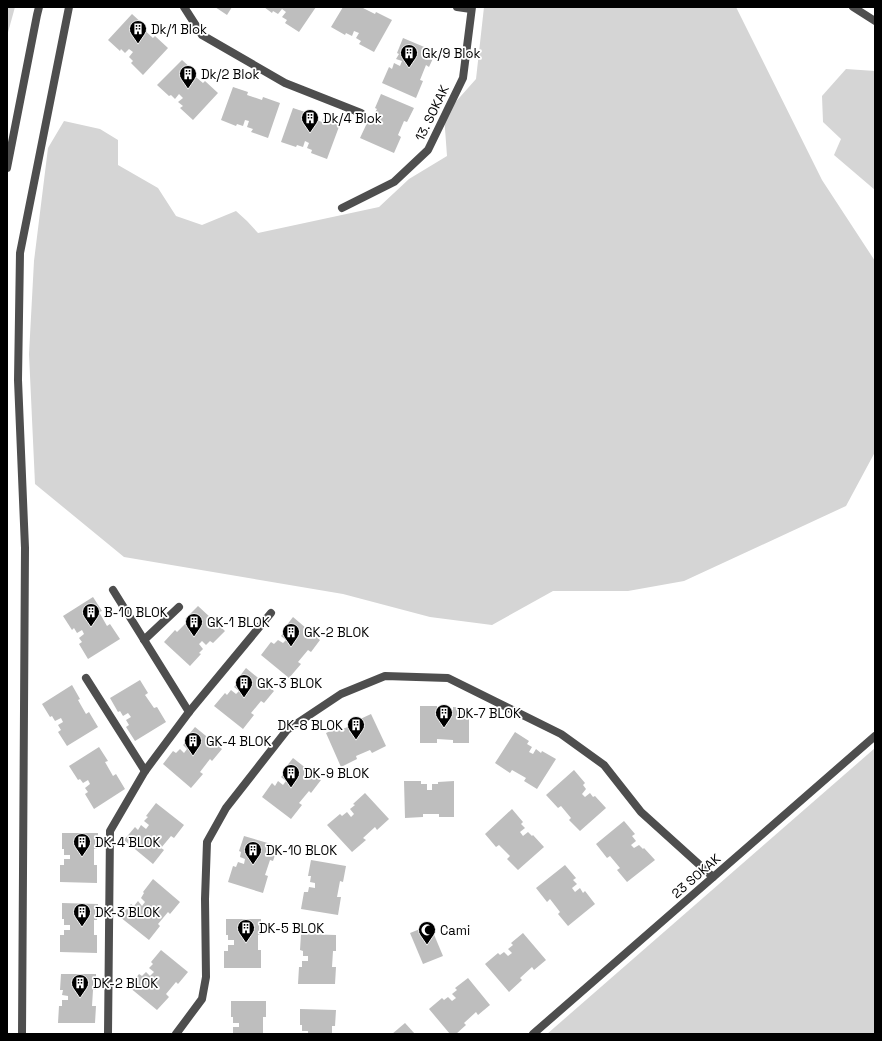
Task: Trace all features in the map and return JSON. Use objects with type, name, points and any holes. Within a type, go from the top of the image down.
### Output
[{"type":"street","points":[[7,168],[39,7]]},
{"type":"street","points":[[22,1034],[25,548],[18,380],[20,253],[69,7]]},
{"type":"street","points":[[184,7],[202,35],[286,83],[361,113]]},
{"type":"street","points":[[457,7],[472,8]]},
{"type":"street","points":[[853,7],[875,21]]},
{"type":"street","name":"13. SOKAK","points":[[342,208],[394,182],[428,150],[463,78],[472,8]]},
{"type":"street","points":[[113,590],[189,712]]},
{"type":"street","points":[[144,640],[179,607]]},
{"type":"street","points":[[108,1034],[110,831],[144,770],[189,712],[272,613]]},
{"type":"street","points":[[176,1034],[202,999],[206,977],[205,899],[207,842],[226,808],[287,730],[341,694],[385,676],[448,678],[561,734],[604,765],[641,812],[713,878]]},
{"type":"street","points":[[86,678],[144,770]]},
{"type":"street","name":"23 SOKAK","points":[[533,1034],[875,736]]},
{"type":"shaded area","points":[[7,7],[15,7],[7,36]]},
{"type":"shaded area","points":[[484,7],[736,7],[822,180],[875,261],[875,452],[846,506],[684,581],[628,591],[553,591],[492,625],[430,617],[343,594],[124,557],[35,484],[29,354],[34,261],[48,148],[64,121],[100,129],[118,140],[118,165],[158,188],[176,216],[202,225],[236,211],[258,233],[379,207],[409,179],[447,156],[444,115],[476,79]]},
{"type":"shaded area","points":[[846,69],[875,71],[875,190],[834,155],[841,139],[823,122],[822,96]]},
{"type":"shaded area","points":[[875,748],[875,1034],[547,1034]]},
{"type":"building","points":[[215,7],[232,7],[227,15]]},
{"type":"building","points":[[264,7],[316,7],[299,32],[285,23],[287,20],[282,17],[286,12],[282,9],[278,14],[273,11],[272,13]]},
{"type":"building","points":[[343,7],[361,7],[392,20],[374,52],[359,44],[361,41],[356,38],[359,33],[354,31],[352,36],[346,33],[345,35],[331,27]]},
{"type":"building","name":"Dk/1 Blok","points":[[132,14],[144,25],[141,27],[153,38],[155,36],[168,48],[143,75],[131,63],[133,61],[129,57],[133,52],[129,49],[125,53],[121,49],[120,51],[108,40]]},
{"type":"building","name":"Gk/9 Blok","points":[[403,38],[436,52],[429,67],[426,65],[420,80],[423,81],[416,98],[382,83],[389,67],[392,69],[394,63],[400,66],[402,61],[396,59],[399,54],[397,53]]},
{"type":"building","name":"Dk/2 Blok","points":[[182,60],[193,70],[191,73],[203,83],[205,81],[218,93],[193,120],[180,108],[183,106],[178,102],[183,98],[179,94],[175,99],[171,95],[169,96],[157,85]]},
{"type":"building","points":[[233,87],[248,92],[247,95],[262,100],[263,97],[280,103],[268,138],[251,132],[253,129],[247,127],[249,121],[245,120],[243,126],[237,124],[236,126],[221,120]]},
{"type":"building","points":[[381,94],[414,108],[407,122],[404,121],[398,135],[401,137],[394,153],[360,138],[367,123],[370,124],[372,119],[378,121],[380,117],[374,114]]},
{"type":"building","name":"Dk/4 Blok","points":[[293,108],[308,113],[306,116],[322,122],[323,118],[340,124],[327,159],[311,153],[312,150],[307,148],[309,143],[305,141],[303,147],[297,145],[296,147],[281,142]]},
{"type":"building","name":"B-10 BLOK","points":[[93,597],[102,611],[99,612],[107,626],[110,624],[120,639],[88,659],[79,644],[82,642],[79,638],[84,634],[82,630],[77,633],[74,628],[72,630],[63,616]]},
{"type":"building","name":"GK-1 BLOK","points":[[198,606],[225,631],[213,643],[210,641],[206,645],[202,641],[199,644],[203,649],[199,653],[201,654],[190,666],[164,642],[175,630],[177,632],[188,621],[185,619]]},
{"type":"building","name":"GK-2 BLOK","points":[[293,617],[320,640],[311,652],[308,650],[298,662],[301,664],[289,678],[261,655],[271,642],[274,644],[278,640],[283,643],[286,640],[281,636],[285,631],[283,630]]},
{"type":"building","name":"GK-3 BLOK","points":[[246,668],[274,691],[264,703],[261,701],[251,713],[254,715],[243,729],[214,706],[225,693],[227,695],[231,690],[236,694],[239,691],[234,687],[238,682],[236,681]]},
{"type":"building","points":[[140,680],[148,693],[145,695],[154,708],[157,707],[166,722],[135,741],[126,727],[129,725],[126,720],[131,717],[128,713],[123,716],[120,711],[118,712],[110,698]]},
{"type":"building","points":[[72,685],[86,714],[89,712],[98,727],[67,746],[58,732],[61,730],[58,725],[63,722],[61,718],[55,721],[52,716],[50,717],[42,704]]},
{"type":"building","name":"DK-7 BLOK","points":[[420,706],[437,706],[437,709],[442,710],[442,716],[447,716],[447,710],[453,710],[453,707],[469,708],[469,743],[453,743],[453,740],[437,739],[437,743],[420,743]]},
{"type":"building","name":"DK-8 BLOK","points":[[371,714],[386,746],[372,753],[370,750],[356,756],[357,759],[341,767],[326,733],[341,726],[342,729],[348,727],[350,733],[355,731],[352,725],[357,723],[356,721]]},
{"type":"building","name":"GK-4 BLOK","points":[[195,727],[222,749],[212,761],[210,759],[200,772],[203,774],[191,788],[163,764],[173,751],[176,753],[180,749],[184,753],[187,749],[183,745],[187,741],[185,739]]},
{"type":"building","points":[[515,732],[529,741],[527,744],[532,747],[529,752],[533,754],[536,749],[541,753],[542,751],[556,759],[537,789],[524,781],[526,778],[512,770],[510,773],[495,763]]},
{"type":"building","points":[[99,747],[108,761],[105,762],[113,776],[116,774],[125,789],[94,809],[85,794],[88,792],[85,788],[90,784],[88,780],[83,783],[80,779],[78,780],[69,766]]},
{"type":"building","name":"DK-9 BLOK","points":[[293,758],[321,780],[311,793],[309,791],[299,803],[302,805],[291,819],[262,797],[272,783],[275,786],[278,781],[283,785],[286,781],[281,777],[285,773],[283,771]]},
{"type":"building","points":[[574,770],[585,783],[583,785],[586,789],[582,794],[585,797],[590,793],[593,797],[595,796],[606,808],[580,831],[569,820],[571,818],[561,806],[558,808],[546,795]]},
{"type":"building","points":[[404,781],[421,781],[421,784],[427,784],[427,790],[432,790],[432,784],[454,781],[454,817],[439,817],[439,814],[423,814],[423,817],[405,818]]},
{"type":"building","points":[[365,793],[389,819],[377,830],[375,827],[363,838],[366,840],[352,852],[327,825],[340,814],[342,816],[347,812],[351,817],[354,814],[350,809],[355,805],[353,804]]},
{"type":"building","points":[[156,803],[184,825],[174,838],[171,836],[161,848],[164,850],[153,864],[124,840],[135,827],[138,830],[141,825],[146,829],[149,825],[144,821]]},
{"type":"building","points":[[512,809],[523,822],[521,824],[525,828],[520,832],[523,836],[528,832],[532,836],[533,835],[544,847],[518,870],[507,859],[510,856],[499,845],[496,847],[485,834]]},
{"type":"building","points":[[624,821],[635,834],[632,836],[636,841],[631,845],[634,848],[639,845],[643,849],[644,848],[655,860],[627,882],[617,870],[620,868],[610,856],[607,858],[596,844]]},
{"type":"building","name":"DK-4 BLOK","points":[[62,833],[98,833],[97,849],[94,849],[94,865],[97,865],[97,883],[60,882],[60,865],[64,865],[64,859],[70,859],[70,855],[64,855],[64,849],[62,849]]},
{"type":"building","name":"DK-10 BLOK","points":[[244,836],[278,846],[273,861],[270,860],[265,875],[268,876],[263,893],[228,882],[233,866],[236,867],[238,862],[244,864],[245,859],[240,857],[241,852],[239,851]]},
{"type":"building","points":[[311,860],[346,866],[343,882],[340,881],[337,897],[341,897],[338,915],[301,909],[304,892],[308,892],[309,887],[315,888],[315,883],[310,882],[311,876],[308,876]]},
{"type":"building","points":[[565,865],[576,878],[573,880],[577,884],[572,888],[575,892],[580,888],[583,893],[585,891],[595,904],[568,926],[558,914],[560,912],[550,899],[547,902],[536,888]]},
{"type":"building","points":[[153,879],[180,902],[170,914],[168,912],[158,924],[160,926],[149,940],[120,917],[131,904],[134,906],[138,901],[142,906],[145,902],[141,898],[144,893],[143,892]]},
{"type":"building","name":"DK-3 BLOK","points":[[62,903],[98,904],[97,920],[94,920],[94,935],[97,935],[97,953],[60,952],[60,935],[64,935],[64,930],[70,930],[70,925],[64,925],[64,919],[62,919]]},
{"type":"building","name":"DK-5 BLOK","points":[[226,919],[261,919],[261,935],[258,935],[258,950],[261,950],[261,968],[224,968],[224,951],[228,951],[228,945],[234,945],[234,940],[228,940],[228,935],[226,935]]},
{"type":"building","name":"Cami","points":[[430,925],[443,956],[423,964],[410,933]]},
{"type":"building","points":[[523,933],[546,960],[534,970],[532,967],[520,978],[522,980],[509,992],[485,964],[498,953],[500,955],[504,952],[508,956],[512,953],[508,949],[513,945],[511,943]]},
{"type":"building","points":[[301,934],[336,935],[336,951],[333,951],[332,967],[336,967],[335,984],[298,984],[299,967],[302,967],[302,961],[308,961],[308,956],[303,956],[303,951],[300,950]]},
{"type":"building","points":[[161,950],[188,972],[178,984],[176,982],[166,994],[169,997],[157,1010],[129,987],[139,974],[142,976],[146,972],[150,976],[154,972],[149,968],[153,964],[151,962]]},
{"type":"building","name":"DK-2 BLOK","points":[[61,974],[96,974],[96,990],[93,990],[92,1006],[96,1006],[95,1023],[58,1023],[59,1006],[62,1006],[62,1000],[68,1000],[68,996],[62,995],[63,990],[60,990]]},
{"type":"building","points":[[468,978],[490,1005],[478,1015],[476,1012],[464,1023],[466,1025],[456,1034],[450,1034],[429,1009],[442,998],[444,1000],[448,997],[452,1001],[456,998],[452,994],[457,990],[455,988]]},
{"type":"building","points":[[231,1001],[266,1001],[266,1017],[263,1017],[263,1034],[233,1034],[233,1027],[239,1027],[239,1023],[233,1023],[233,1017],[231,1017]]},
{"type":"building","points":[[300,1009],[336,1010],[335,1026],[332,1026],[332,1034],[308,1034],[308,1031],[302,1031],[302,1025],[300,1025]]},
{"type":"building","points":[[405,1023],[415,1034],[392,1034]]},
{"type":"place","name":"Dk/1 Blok","points":[[138,44]]},
{"type":"place","name":"Gk/9 Blok","points":[[409,68]]},
{"type":"place","name":"Dk/2 Blok","points":[[188,89]]},
{"type":"place","name":"Dk/4 Blok","points":[[310,133]]},
{"type":"place","name":"B-10 BLOK","points":[[91,627]]},
{"type":"place","name":"GK-1 BLOK","points":[[194,637]]},
{"type":"place","name":"GK-2 BLOK","points":[[291,647]]},
{"type":"place","name":"GK-3 BLOK","points":[[244,698]]},
{"type":"place","name":"DK-7 BLOK","points":[[444,728]]},
{"type":"place","name":"DK-8 BLOK","points":[[356,740]]},
{"type":"place","name":"GK-4 BLOK","points":[[193,756]]},
{"type":"place","name":"DK-9 BLOK","points":[[291,788]]},
{"type":"place","name":"DK-4 BLOK","points":[[82,857]]},
{"type":"place","name":"DK-10 BLOK","points":[[253,865]]},
{"type":"place","name":"DK-3 BLOK","points":[[82,927]]},
{"type":"place","name":"DK-5 BLOK","points":[[246,943]]},
{"type":"place","name":"Cami","points":[[427,945]]},
{"type":"place","name":"DK-2 BLOK","points":[[80,998]]}]
